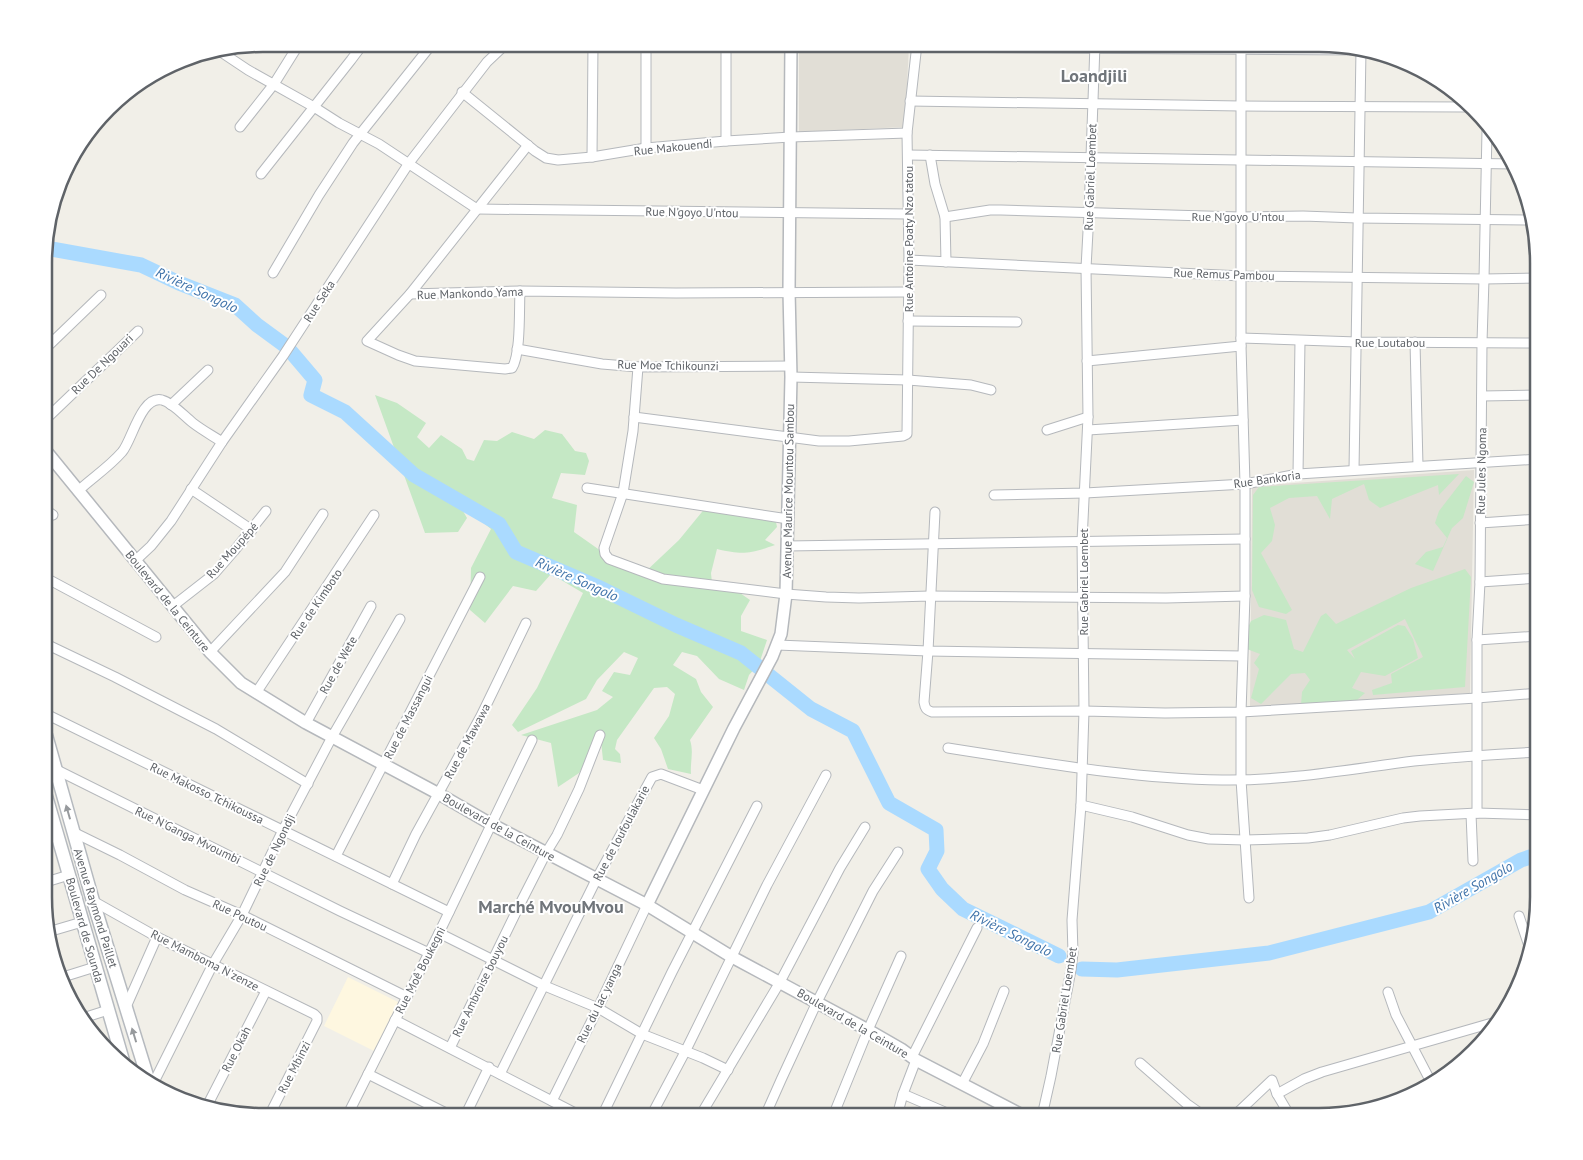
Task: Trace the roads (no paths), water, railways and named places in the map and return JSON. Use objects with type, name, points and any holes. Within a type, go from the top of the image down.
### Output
[{"type":"main road","name":"Avenue Raymond Paillet","points":[[52,757],[146,1072]]},
{"type":"main road","name":"Boulevard de Sounda","points":[[52,835],[69,875],[118,1049]]},
{"type":"street","points":[[240,127],[274,84],[294,52]]},
{"type":"street","points":[[261,174],[357,52]]},
{"type":"street","points":[[273,273],[318,195],[361,133],[426,52]]},
{"type":"street","name":"Rue Seka","points":[[135,561],[170,521],[222,442],[291,345],[409,162],[462,92],[498,52]]},
{"type":"street","points":[[592,157],[593,52]]},
{"type":"street","points":[[646,52],[646,148]]},
{"type":"street","points":[[726,52],[726,141]]},
{"type":"street","name":"Avenue Maurice Mountou Sambou","points":[[647,905],[703,790],[778,645],[781,634],[786,594],[791,372],[789,291],[791,52]]},
{"type":"street","name":"Rue Antoine Poaty Nzo tatou","points":[[789,436],[806,440],[849,441],[907,434],[908,133],[916,52]]},
{"type":"street","name":"Rue Gabriel Loembet","points":[[1044,1108],[1052,1076],[1072,962],[1072,920],[1081,805],[1084,711],[1082,542],[1088,430],[1086,268],[1095,52]]},
{"type":"street","points":[[1241,52],[1241,342],[1245,484],[1245,596],[1242,656],[1241,780],[1249,898]]},
{"type":"street","points":[[227,56],[248,70],[409,162],[477,209]]},
{"type":"street","points":[[1354,470],[1361,57]]},
{"type":"street","name":"Rue Makouendi","points":[[462,92],[546,158],[558,160],[592,157],[646,148],[726,141],[791,136],[908,133]]},
{"type":"street","points":[[910,101],[1461,107]]},
{"type":"street","name":"Rue Jules Ngoma","points":[[1473,861],[1478,755],[1477,640],[1480,582],[1486,134]]},
{"type":"street","name":"Rue Mankondo Yama","points":[[410,294],[528,145]]},
{"type":"street","points":[[908,155],[1506,164]]},
{"type":"street","points":[[930,155],[935,184],[945,218],[946,262]]},
{"type":"street","name":"Rue N'goyo U'ntou","points":[[477,209],[908,214]]},
{"type":"street","name":"Rue N'goyo U'ntou","points":[[945,218],[996,210],[1240,217],[1303,216],[1526,220]]},
{"type":"street","name":"Rue Remus Pambou","points":[[909,260],[1242,276],[1530,278]]},
{"type":"street","points":[[410,294],[368,341],[398,356],[415,361],[505,369],[512,368],[515,363],[520,291]]},
{"type":"street","name":"Rue Mankondo Yama","points":[[410,294],[520,291],[908,292]]},
{"type":"street","points":[[52,336],[101,296]]},
{"type":"street","points":[[908,321],[1016,322]]},
{"type":"street","name":"Rue De Ngouari","points":[[52,413],[138,331]]},
{"type":"street","points":[[1298,474],[1300,341]]},
{"type":"street","name":"Rue Loutabou","points":[[1087,361],[1241,342],[1530,343]]},
{"type":"street","points":[[1415,342],[1418,466]]},
{"type":"street","name":"Rue Moe Tchikounzi","points":[[517,348],[602,364],[791,372],[971,385],[991,390]]},
{"type":"street","points":[[638,367],[633,432],[623,493],[604,548],[605,554],[609,559],[662,579],[786,594],[859,598],[930,596],[1166,598],[1245,596]]},
{"type":"street","points":[[171,405],[208,370]]},
{"type":"street","points":[[1482,396],[1530,395]]},
{"type":"street","points":[[78,491],[121,453],[128,444],[142,411],[148,404],[161,400],[171,405],[194,424],[222,442]]},
{"type":"street","points":[[634,417],[789,436]]},
{"type":"street","points":[[1047,430],[1088,417]]},
{"type":"street","points":[[1088,430],[1243,420]]},
{"type":"street","name":"Boulevard de la Ceinture","points":[[52,458],[210,652],[241,683],[306,723],[491,824],[647,905],[732,957],[1008,1108]]},
{"type":"street","name":"Rue Bankoria","points":[[994,495],[1085,494],[1245,484],[1298,474],[1530,459]]},
{"type":"street","points":[[587,488],[788,519]]},
{"type":"street","points":[[192,489],[252,530]]},
{"type":"street","name":"Rue Moupépé","points":[[172,606],[214,574],[252,530],[266,510]]},
{"type":"street","points":[[935,512],[924,702],[924,707],[928,711],[1084,711],[1165,714],[1241,712],[1530,694]]},
{"type":"street","points":[[210,652],[285,572],[323,514]]},
{"type":"street","name":"Rue de Kimboto","points":[[256,693],[374,515]]},
{"type":"street","points":[[1480,523],[1530,520]]},
{"type":"street","points":[[787,546],[1245,539]]},
{"type":"street","name":"Rue de Massangui","points":[[336,856],[480,577]]},
{"type":"street","points":[[1480,582],[1530,579]]},
{"type":"street","points":[[52,581],[156,637]]},
{"type":"street","name":"Rue de Wete","points":[[306,723],[371,606]]},
{"type":"street","name":"Rue de Ngondji","points":[[156,1078],[214,964],[242,915],[283,830],[332,737],[400,619]]},
{"type":"street","name":"Rue de Mawawa","points":[[392,884],[416,834],[481,716],[526,623]]},
{"type":"street","points":[[1477,640],[1530,637]]},
{"type":"street","points":[[778,645],[928,651],[1242,656]]},
{"type":"street","points":[[52,647],[216,729],[308,784]]},
{"type":"street","name":"Rue Makosso Tchikoussa","points":[[52,717],[449,912]]},
{"type":"street","name":"Rue Ambroise bouyou","points":[[450,1048],[520,904],[557,835],[579,789],[600,735]]},
{"type":"street","name":"Rue Moê Boukegni","points":[[352,1108],[532,740]]},
{"type":"street","points":[[948,748],[1082,768],[1167,777],[1241,780],[1293,777],[1478,755],[1530,752]]},
{"type":"street","name":"Rue N'Ganga Mvoumbi","points":[[55,769],[340,911],[429,953]]},
{"type":"street","name":"Rue de loufoulakarie","points":[[500,1074],[596,880],[652,777],[661,774],[703,790]]},
{"type":"street","points":[[655,1108],[685,1052],[767,885],[826,775]]},
{"type":"street","points":[[1081,805],[1188,835],[1210,839],[1245,840],[1308,838],[1330,835],[1403,818],[1474,813],[1530,815]]},
{"type":"street","points":[[606,1108],[758,806]]},
{"type":"street","points":[[705,1108],[780,982],[840,868],[865,827]]},
{"type":"street","name":"Rue Poutou","points":[[73,832],[185,890],[242,915],[407,997]]},
{"type":"street","points":[[768,1108],[817,1002],[873,891],[898,852]]},
{"type":"street","points":[[52,880],[69,875]]},
{"type":"street","name":"Rue Mamboma N'zenze","points":[[94,901],[157,936],[317,1017]]},
{"type":"street","name":"Rue du lac yanga","points":[[552,1101],[647,905]]},
{"type":"street","points":[[1519,916],[1526,937]]},
{"type":"street","points":[[55,930],[82,922]]},
{"type":"street","points":[[899,1108],[914,1058],[977,928]]},
{"type":"street","points":[[439,933],[545,986],[598,1008],[642,1034],[728,1070]]},
{"type":"street","points":[[126,1008],[157,936]]},
{"type":"street","points":[[836,1108],[901,956]]},
{"type":"street","points":[[68,975],[96,967]]},
{"type":"street","name":"Rue Okah","points":[[210,1100],[266,991]]},
{"type":"street","points":[[962,1084],[982,1044],[1004,991]]},
{"type":"street","points":[[1388,992],[1396,1015],[1428,1077]]},
{"type":"street","points":[[89,1016],[108,1010]]},
{"type":"street","name":"Rue Mbinzi","points":[[273,1108],[317,1021],[317,1017]]},
{"type":"street","points":[[395,1020],[564,1108]]},
{"type":"street","points":[[1277,1094],[1304,1079],[1322,1072],[1488,1024]]},
{"type":"street","points":[[1140,1064],[1192,1108]]},
{"type":"street","points":[[469,1108],[489,1068]]},
{"type":"street","points":[[368,1074],[436,1108]]},
{"type":"street","points":[[1242,1108],[1272,1080],[1285,1108]]},
{"type":"street","points":[[903,1094],[935,1108]]},
{"type":"waterway","name":"Rivière Songolo","points":[[53,249],[141,265],[179,283],[235,305],[257,325],[287,347],[315,380],[311,395],[345,412],[414,475],[499,524],[516,552],[600,588],[676,625],[741,653],[811,709],[853,731],[889,803],[936,830],[937,851],[928,869],[942,889],[963,909],[1059,956]]},
{"type":"waterway","name":"Rivière Songolo","points":[[1082,969],[1117,970],[1269,953],[1429,912],[1521,860],[1530,857]]},
{"type":"district","name":"Loandjili","points":[[1094,75]]},
{"type":"district","name":"Marché MvouMvou","points":[[551,906]]}]
